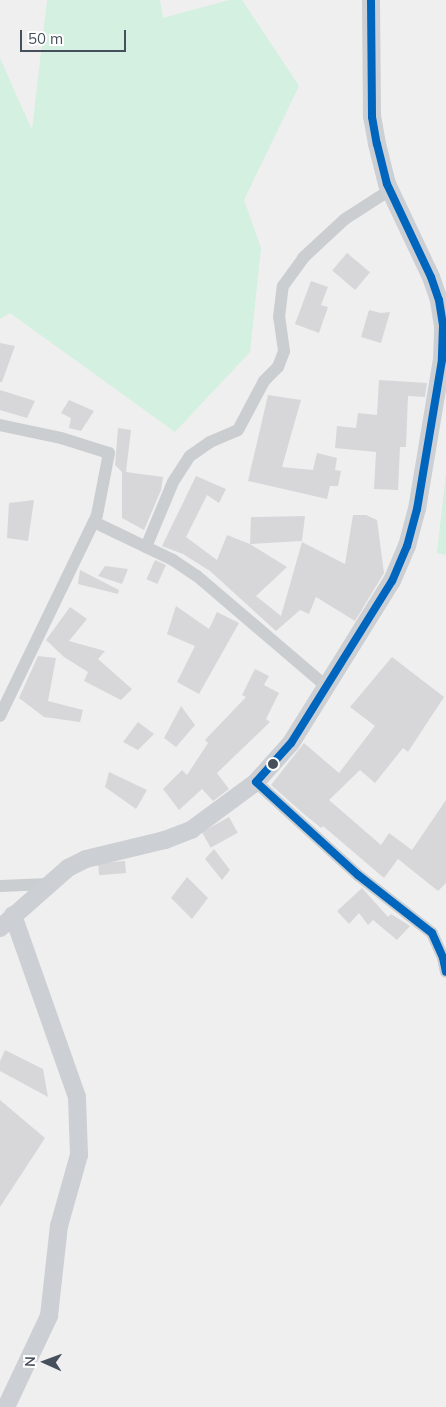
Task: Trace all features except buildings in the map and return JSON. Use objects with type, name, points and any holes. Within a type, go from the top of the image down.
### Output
[{"type":"street","points":[[0,928],[68,868],[86,859],[165,840],[191,830],[256,782],[291,743],[392,581],[408,546],[442,360],[443,326],[440,300],[390,190],[377,144],[372,117],[371,0]]},
{"type":"street","points":[[146,547],[173,482],[190,456],[210,442],[238,430],[264,381],[278,367],[284,351],[279,317],[283,286],[304,258],[345,219],[390,190]]},
{"type":"street","points":[[0,426],[61,438],[108,453],[94,522],[0,716]]},
{"type":"street","points":[[94,522],[146,547],[198,576],[327,687]]},
{"type":"street","points":[[256,782],[358,875],[432,933],[443,958],[446,972]]},
{"type":"street","points":[[0,886],[48,884]]},
{"type":"street","points":[[6,1407],[49,1316],[59,1226],[79,1155],[77,1097],[13,915]]},
{"type":"green space","points":[[47,0],[160,0],[163,18],[229,0],[242,0],[299,86],[244,200],[261,248],[250,352],[175,432],[10,313],[0,319],[0,58],[32,130]]},
{"type":"green space","points":[[446,473],[446,555],[437,553]]},
{"type":"transit line","points":[[371,0],[372,117],[377,144],[387,184],[431,277],[439,300],[443,326],[442,360],[417,509],[407,546],[392,581],[291,743],[256,782],[358,875],[432,933],[443,958],[446,972]]}]
